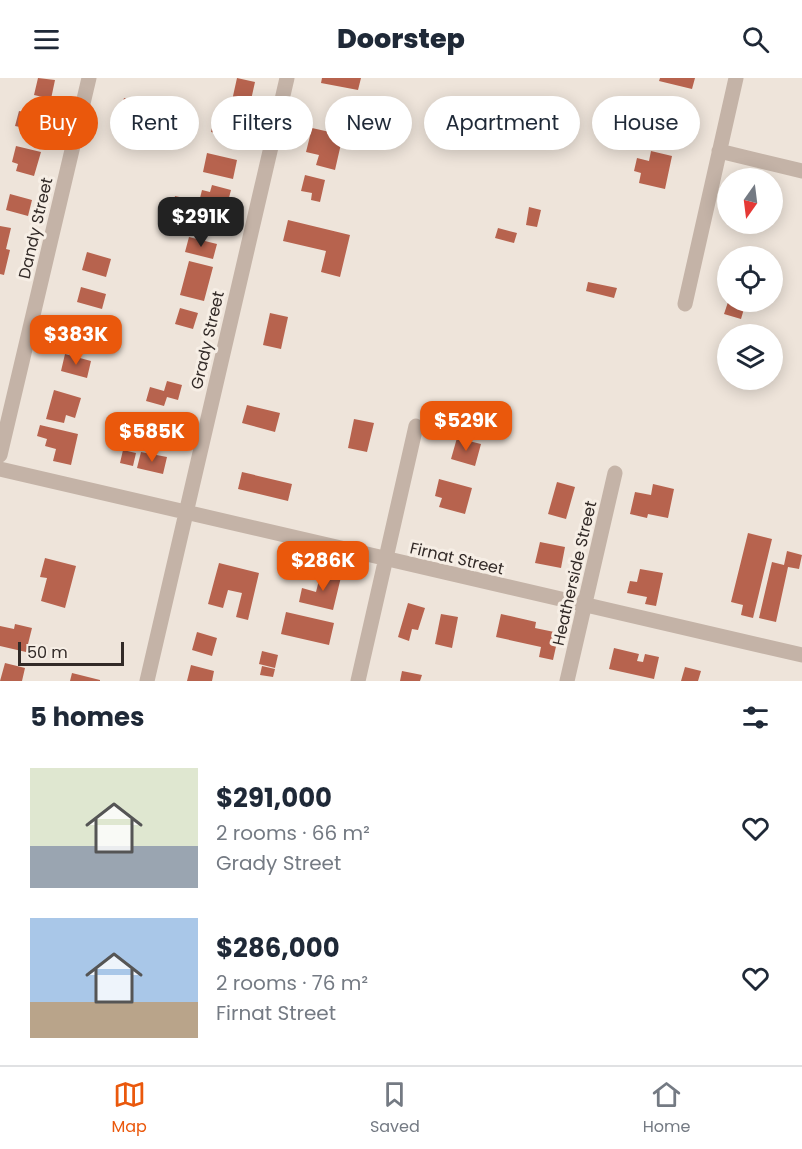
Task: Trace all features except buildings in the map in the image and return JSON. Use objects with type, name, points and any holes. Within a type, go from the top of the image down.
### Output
[{"type":"street","name":"Dandy Street","points":[[0,456],[89,78]]},
{"type":"street","name":"Grady Street","points":[[147,681],[287,78]]},
{"type":"street","points":[[685,304],[736,78]]},
{"type":"street","points":[[719,151],[802,171]]},
{"type":"street","points":[[358,681],[416,426]]},
{"type":"street","name":"Firnat Street","points":[[0,469],[802,655]]},
{"type":"street","name":"Heatherside Street","points":[[567,681],[615,473]]}]
